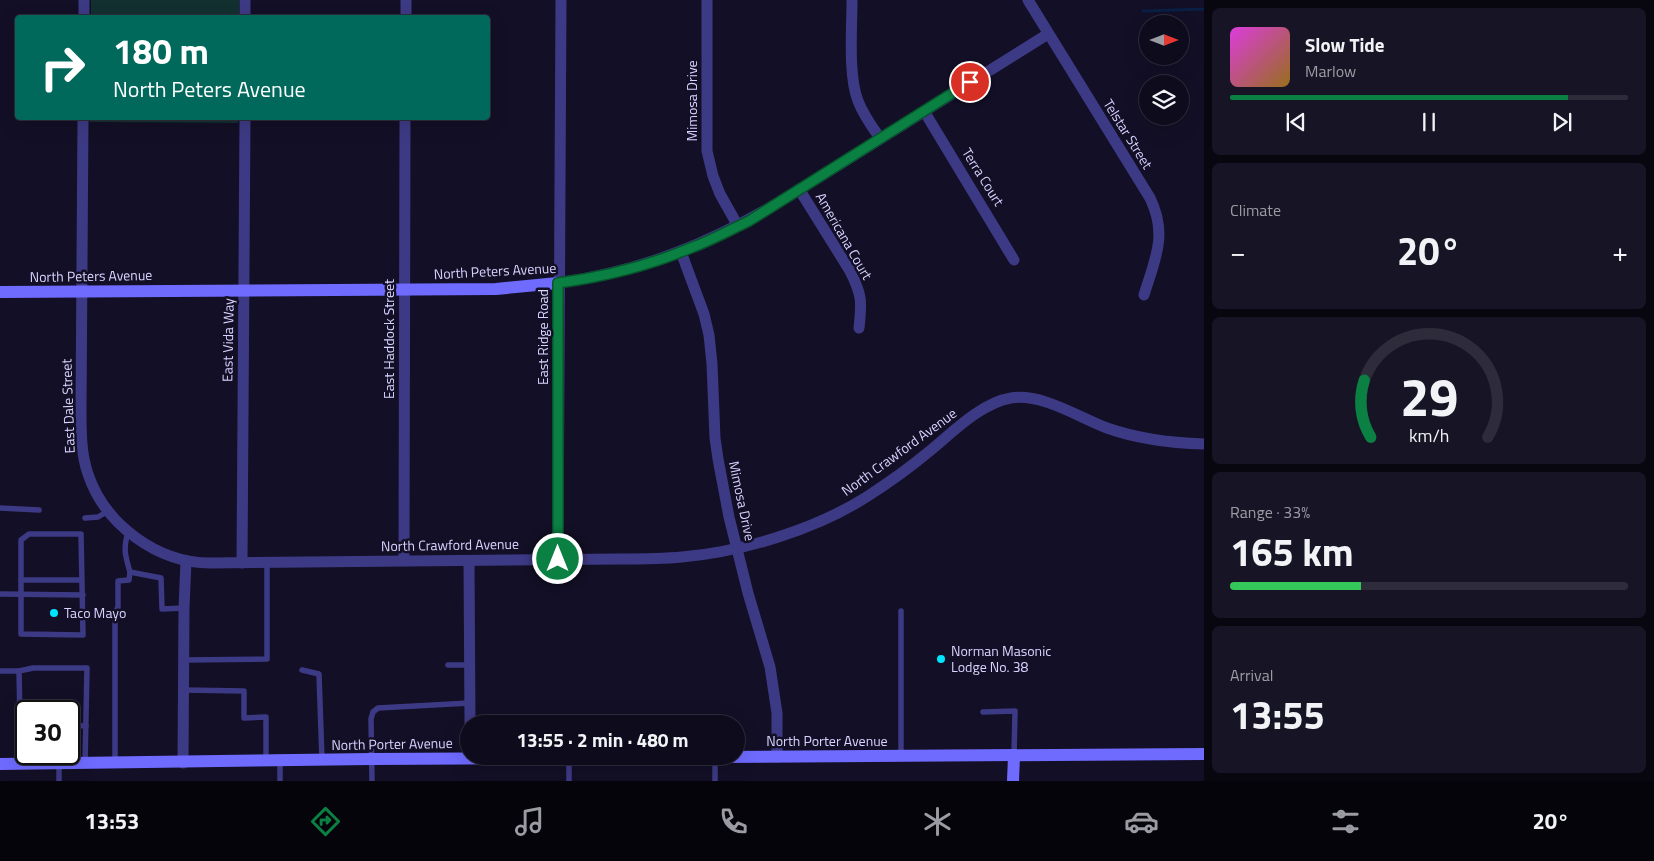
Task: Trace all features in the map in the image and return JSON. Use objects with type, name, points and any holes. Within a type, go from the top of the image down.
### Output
[{"type":"main road","name":"North Peters Avenue","points":[[0,292],[404,290],[496,288],[558,283]]},
{"type":"main road","name":"North Porter Avenue","points":[[745,757],[1204,754]]},
{"type":"main road","points":[[1013,781],[1014,756]]},
{"type":"main road","name":"North Porter Avenue","points":[[80,764],[460,758]]},
{"type":"main road","name":"North Porter Avenue","points":[[0,764],[15,764]]},
{"type":"street","points":[[84,0],[84,15]]},
{"type":"street","points":[[245,0],[245,15]]},
{"type":"street","points":[[406,0],[406,15]]},
{"type":"street","name":"East Ridge Road","points":[[558,559],[561,0]]},
{"type":"street","name":"Mimosa Drive","points":[[707,0],[708,151],[713,176],[720,194],[738,226]]},
{"type":"street","points":[[852,0],[854,86],[858,103],[880,138]]},
{"type":"street","name":"Telstar Street","points":[[1028,0],[1158,214],[1160,226],[1159,244],[1144,295]]},
{"type":"street","name":"North Peters Avenue","points":[[558,283],[632,267],[681,252],[738,226],[1048,34]]},
{"type":"street","name":"Terra Court","points":[[924,111],[1014,260]]},
{"type":"street","name":"East Dale Street","points":[[83,120],[81,410],[82,447],[88,475],[101,502],[128,532],[154,549],[186,561]]},
{"type":"street","name":"East Vida Way","points":[[242,563],[244,120]]},
{"type":"street","name":"East Haddock Street","points":[[404,560],[405,120]]},
{"type":"street","name":"Americana Court","points":[[798,189],[857,284],[862,304],[859,328]]},
{"type":"street","name":"Mimosa Drive","points":[[681,252],[704,314],[712,364],[716,445],[728,517],[772,675],[777,713],[777,756]]},
{"type":"street","name":"North Crawford Avenue","points":[[186,561],[198,563],[268,563],[684,557],[736,547],[809,526],[851,506],[924,455],[984,408],[1002,400],[1022,397],[1044,402],[1108,428],[1146,438],[1167,442],[1204,444]]},
{"type":"street","points":[[469,560],[470,715]]},
{"type":"street","points":[[183,763],[186,561]]},
{"type":"lane","points":[[0,508],[39,510]]},
{"type":"lane","points":[[85,518],[98,517],[108,511]]},
{"type":"lane","points":[[115,764],[115,613],[118,607],[118,581],[129,580],[130,572],[124,553],[124,544],[128,532]]},
{"type":"lane","points":[[29,534],[81,534],[81,580],[82,634],[21,634],[21,540],[29,534]]},
{"type":"lane","points":[[184,660],[268,659],[268,563]]},
{"type":"lane","points":[[130,572],[161,578],[162,609],[184,608]]},
{"type":"lane","points":[[21,580],[81,580]]},
{"type":"lane","points":[[0,594],[82,596]]},
{"type":"lane","points":[[901,612],[901,756]]},
{"type":"lane","points":[[448,665],[470,665]]},
{"type":"lane","points":[[0,671],[19,671],[33,668],[87,668],[85,764]]},
{"type":"lane","points":[[302,670],[319,674],[322,760]]},
{"type":"lane","points":[[19,671],[20,700]]},
{"type":"lane","points":[[184,690],[244,691],[244,718],[266,717],[266,761]]},
{"type":"lane","points":[[372,781],[371,719],[373,712],[378,708],[470,703]]},
{"type":"lane","points":[[984,712],[1015,710],[1014,756]]},
{"type":"lane","points":[[80,726],[86,726]]},
{"type":"lane","points":[[280,761],[280,781]]},
{"type":"lane","points":[[59,765],[59,781]]},
{"type":"lane","points":[[569,765],[569,781]]},
{"type":"lane","points":[[715,765],[715,781]]},
{"type":"green space","points":[[91,0],[239,0],[239,15],[91,15]]},
{"type":"green space","points":[[90,120],[238,120],[238,123],[90,122]]},
{"type":"waterway","points":[[1143,11],[1204,9]]},
{"type":"place","name":"Taco Mayo","points":[[54,613]]},
{"type":"place","name":"Norman Masonic Lodge No. 38","points":[[941,659]]},
{"type":"route","points":[[558,559],[558,283],[604,274],[664,258],[692,248],[749,221],[970,82]]}]
